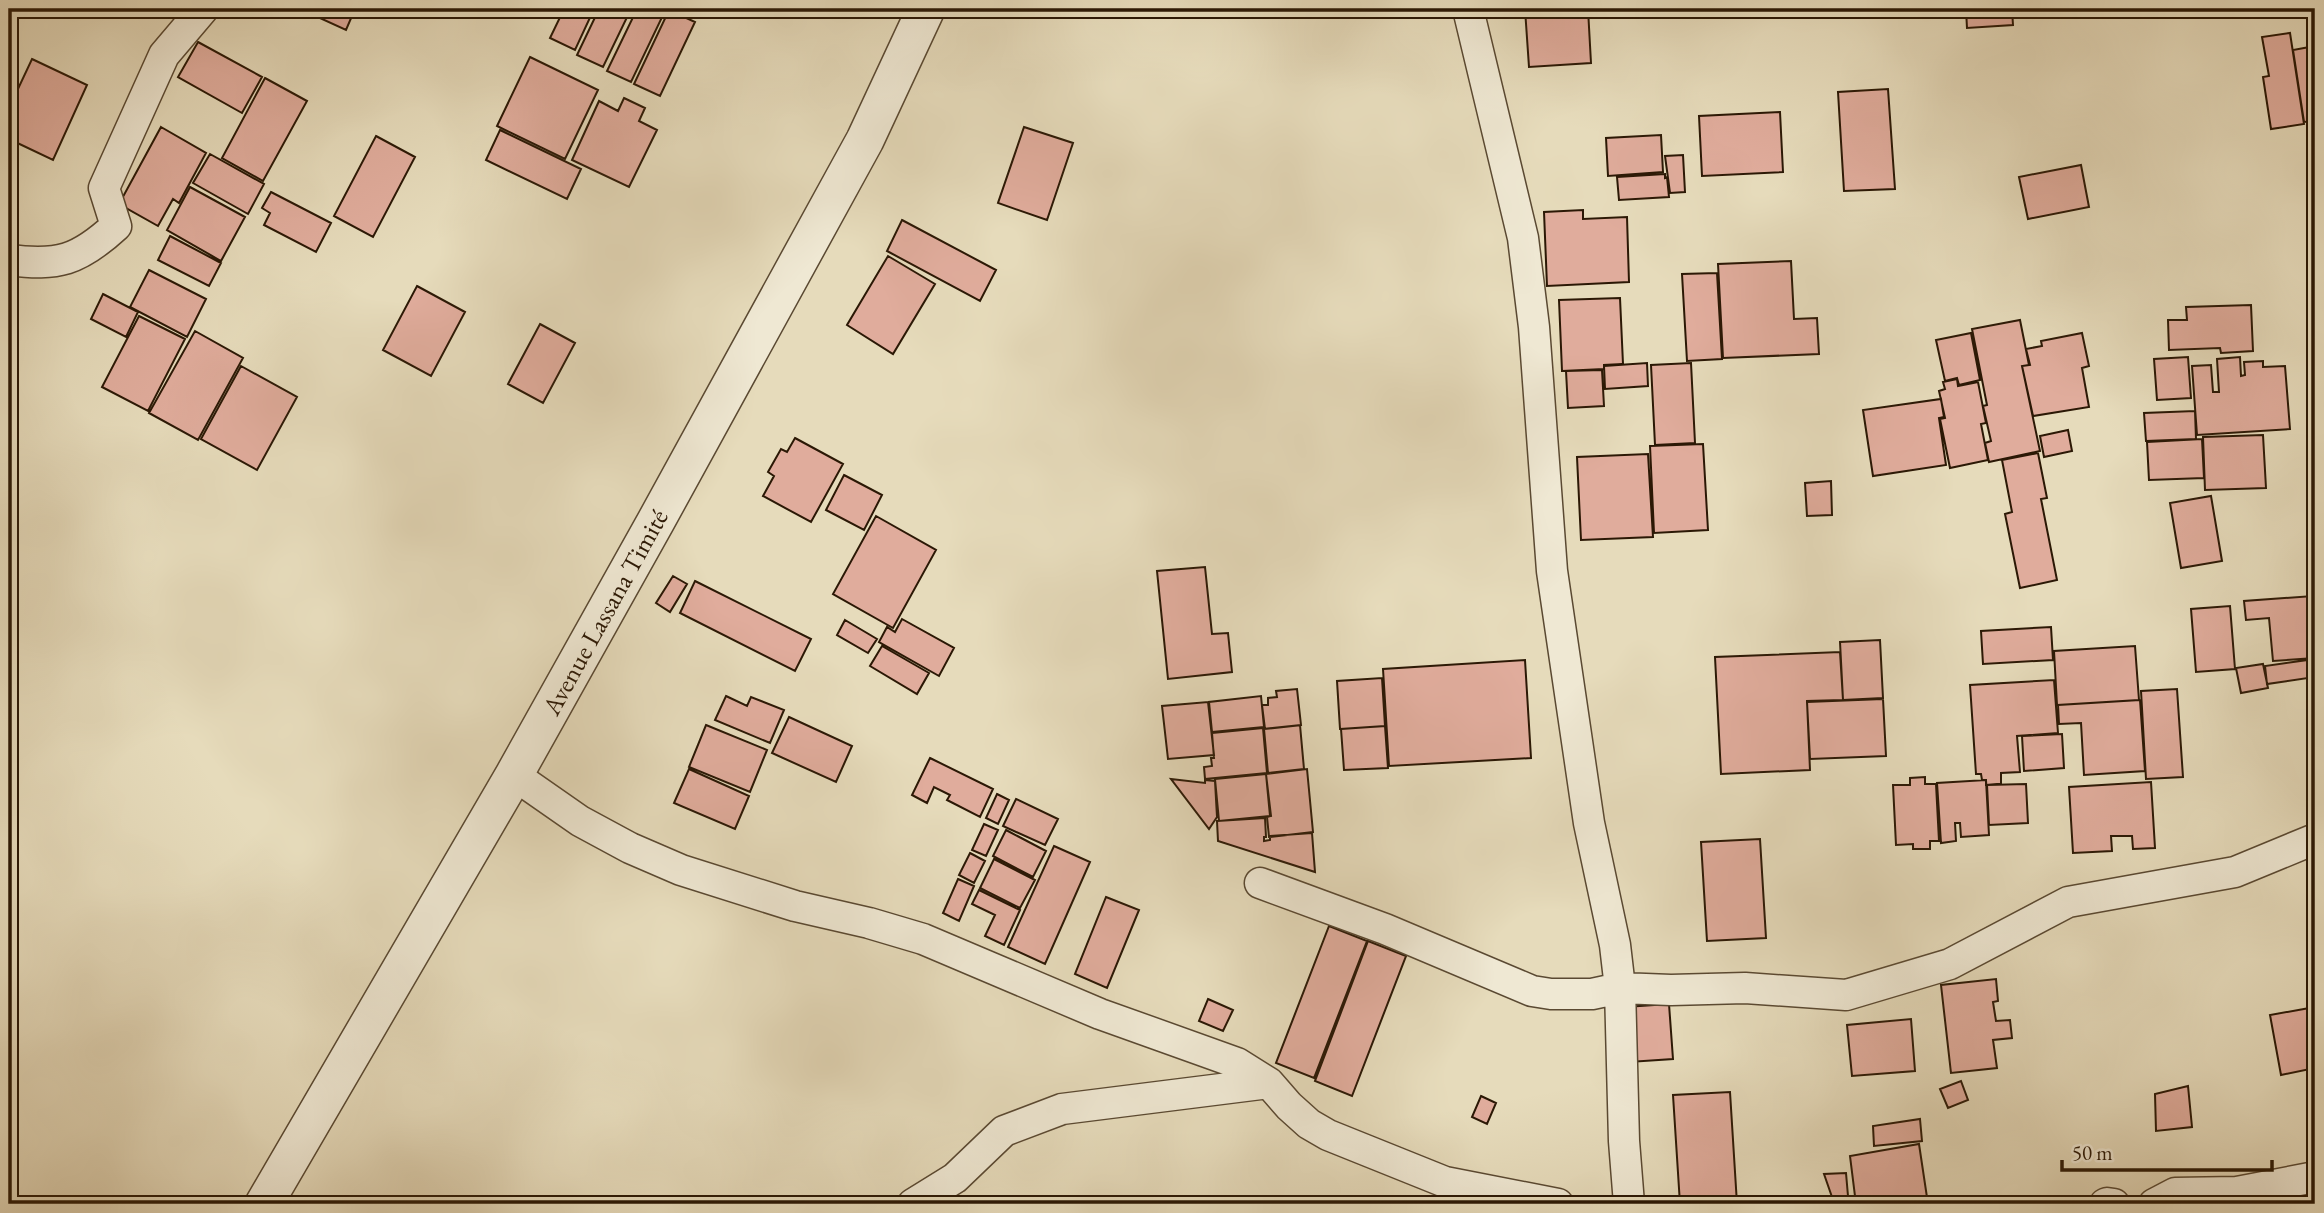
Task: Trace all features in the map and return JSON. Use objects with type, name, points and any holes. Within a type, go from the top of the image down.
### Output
[{"type":"street","points":[[9,260],[39,264],[61,261],[98,243],[116,226],[104,188],[164,55],[203,9]]},
{"type":"street","name":"Avenue Lassana Timité","points":[[264,1204],[514,775],[865,140],[926,9]]},
{"type":"street","points":[[1468,9],[1523,238],[1534,327],[1552,571],[1589,823],[1615,945],[1620,988],[1624,1141],[1629,1204]]},
{"type":"street","points":[[514,775],[580,821],[629,848],[681,870],[795,906],[923,939],[1100,1014],[1237,1063],[1269,1083],[1309,1124],[1328,1135],[1445,1182],[1558,1204]]},
{"type":"street","points":[[1260,883],[1385,929],[1532,991],[1592,994],[1620,988],[1745,988],[1846,995],[1950,964],[2068,902],[2235,872],[2315,839]]},
{"type":"street","points":[[913,1204],[958,1191],[1004,1131],[1062,1109],[1269,1083]]},
{"type":"street","points":[[2154,1204],[2175,1193],[2237,1192],[2315,1177]]},
{"type":"street","points":[[2105,1204],[2114,1204]]},
{"type":"building","points":[[313,9],[355,9],[346,30],[311,14]]},
{"type":"building","points":[[564,9],[594,9],[575,50],[550,38]]},
{"type":"building","points":[[599,9],[631,9],[603,67],[577,55]]},
{"type":"building","points":[[637,9],[665,11],[631,82],[607,71]]},
{"type":"building","points":[[1525,9],[1588,9],[1591,63],[1529,67]]},
{"type":"building","points":[[1966,9],[2012,9],[2013,25],[1967,28]]},
{"type":"building","points":[[669,10],[695,22],[660,96],[634,84]]},
{"type":"building","points":[[2290,33],[2304,124],[2271,129],[2263,77],[2269,76],[2262,37]]},
{"type":"building","points":[[198,42],[262,77],[242,113],[178,77]]},
{"type":"building","points":[[2315,46],[2315,121],[2304,122],[2293,50]]},
{"type":"building","points":[[530,57],[598,90],[565,159],[497,126]]},
{"type":"building","points":[[32,59],[87,85],[53,160],[9,139],[9,108]]},
{"type":"building","points":[[265,78],[307,101],[263,181],[222,158]]},
{"type":"building","points":[[1888,89],[1895,189],[1844,191],[1838,92]]},
{"type":"building","points":[[624,98],[645,108],[639,121],[657,130],[629,187],[572,160],[599,101],[618,111]]},
{"type":"building","points":[[1780,112],[1783,172],[1702,176],[1699,116]]},
{"type":"building","points":[[161,127],[206,153],[179,203],[173,199],[158,226],[119,204]]},
{"type":"building","points":[[1024,127],[1073,143],[1047,220],[998,203]]},
{"type":"building","points":[[500,130],[581,169],[567,199],[486,160]]},
{"type":"building","points":[[1661,135],[1663,172],[1608,176],[1606,138]]},
{"type":"building","points":[[376,136],[415,157],[373,237],[334,216]]},
{"type":"building","points":[[210,154],[264,184],[248,214],[193,183]]},
{"type":"building","points":[[1683,155],[1685,192],[1670,193],[1665,156]]},
{"type":"building","points":[[2081,165],[2089,207],[2028,219],[2019,177]]},
{"type":"building","points":[[1665,174],[1669,197],[1619,200],[1617,177]]},
{"type":"building","points":[[190,187],[245,217],[221,261],[167,230]]},
{"type":"building","points":[[271,192],[331,223],[316,252],[264,225],[270,213],[262,208]]},
{"type":"building","points":[[1583,210],[1583,219],[1627,217],[1629,282],[1547,286],[1544,212]]},
{"type":"building","points":[[902,220],[996,270],[980,301],[887,251]]},
{"type":"building","points":[[170,236],[221,263],[209,286],[158,260]]},
{"type":"building","points":[[888,256],[935,284],[893,354],[847,325]]},
{"type":"building","points":[[1791,261],[1794,319],[1817,318],[1819,354],[1723,358],[1718,264]]},
{"type":"building","points":[[149,270],[206,299],[187,337],[130,307]]},
{"type":"building","points":[[1717,273],[1722,359],[1687,361],[1682,274]]},
{"type":"building","points":[[417,286],[465,312],[431,376],[383,350]]},
{"type":"building","points":[[103,294],[138,312],[126,337],[91,319]]},
{"type":"building","points":[[1620,298],[1623,364],[1604,365],[1604,369],[1562,371],[1559,300]]},
{"type":"building","points":[[2251,305],[2253,351],[2221,353],[2220,348],[2169,350],[2168,320],[2187,320],[2186,307]]},
{"type":"building","points":[[139,316],[185,339],[148,411],[102,387]]},
{"type":"building","points":[[2020,320],[2029,365],[2022,366],[2040,451],[1989,462],[1985,443],[1991,441],[1983,406],[1987,405],[1972,329]]},
{"type":"building","points":[[540,324],[575,343],[543,403],[508,384]]},
{"type":"building","points":[[195,331],[243,358],[198,440],[149,413]]},
{"type":"building","points":[[1971,333],[1980,380],[1959,385],[1957,378],[1945,381],[1936,340]]},
{"type":"building","points":[[2082,333],[2089,366],[2082,368],[2089,407],[2033,416],[2022,366],[2030,365],[2026,349],[2042,346],[2041,341]]},
{"type":"building","points":[[2188,357],[2191,398],[2157,400],[2154,359]]},
{"type":"building","points":[[2240,357],[2241,376],[2245,375],[2244,362],[2263,361],[2263,367],[2285,366],[2290,429],[2197,435],[2192,366],[2211,365],[2213,392],[2219,392],[2217,359]]},
{"type":"building","points":[[1647,363],[1648,386],[1605,389],[1604,366]]},
{"type":"building","points":[[1691,363],[1695,443],[1655,445],[1651,365]]},
{"type":"building","points":[[241,366],[297,397],[257,470],[201,439]]},
{"type":"building","points":[[1602,370],[1604,406],[1568,408],[1566,371]]},
{"type":"building","points":[[1957,379],[1958,386],[1978,382],[1986,423],[1981,424],[1988,460],[1950,468],[1940,419],[1945,418],[1939,391],[1945,389],[1943,382]]},
{"type":"building","points":[[1941,399],[1944,417],[1939,418],[1946,465],[1873,476],[1863,410]]},
{"type":"building","points":[[2195,411],[2196,439],[2146,441],[2144,413]]},
{"type":"building","points":[[2068,430],[2072,451],[2044,457],[2040,436]]},
{"type":"building","points":[[2263,435],[2266,488],[2205,490],[2203,437]]},
{"type":"building","points":[[795,438],[843,464],[811,522],[763,496],[774,476],[768,472],[781,449],[787,452]]},
{"type":"building","points":[[2202,439],[2204,478],[2149,480],[2147,442]]},
{"type":"building","points":[[1703,444],[1708,530],[1654,533],[1650,446]]},
{"type":"building","points":[[2038,453],[2047,498],[2041,499],[2057,580],[2020,588],[2005,514],[2012,512],[2002,460]]},
{"type":"building","points":[[1648,454],[1653,537],[1581,540],[1577,457]]},
{"type":"building","points":[[844,475],[882,495],[864,530],[826,510]]},
{"type":"building","points":[[1831,481],[1832,515],[1807,516],[1805,483]]},
{"type":"building","points":[[2211,496],[2222,561],[2181,568],[2170,503]]},
{"type":"building","points":[[876,516],[936,550],[893,628],[833,594]]},
{"type":"building","points":[[1205,567],[1212,634],[1228,633],[1232,672],[1168,679],[1157,571]]},
{"type":"building","points":[[673,576],[687,584],[670,612],[656,603]]},
{"type":"building","points":[[695,581],[811,639],[795,671],[680,613]]},
{"type":"building","points":[[2313,596],[2315,658],[2273,661],[2269,618],[2246,620],[2244,601]]},
{"type":"building","points":[[2230,606],[2235,669],[2196,672],[2191,609]]},
{"type":"building","points":[[902,619],[954,648],[939,676],[879,642],[887,627],[895,632]]},
{"type":"building","points":[[845,620],[877,639],[868,653],[837,635]]},
{"type":"building","points":[[2051,627],[2053,660],[1983,664],[1981,631]]},
{"type":"building","points":[[1880,640],[1883,698],[1843,700],[1840,642]]},
{"type":"building","points":[[882,646],[929,673],[917,694],[870,666]]},
{"type":"building","points":[[2135,646],[2139,700],[2057,705],[2054,651]]},
{"type":"building","points":[[1840,652],[1843,700],[1807,701],[1810,770],[1721,774],[1715,657]]},
{"type":"building","points":[[2315,659],[2315,677],[2267,684],[2265,666]]},
{"type":"building","points":[[1525,660],[1531,758],[1389,766],[1383,669]]},
{"type":"building","points":[[2263,664],[2268,688],[2241,693],[2236,668]]},
{"type":"building","points":[[1382,678],[1385,726],[1340,729],[1337,681]]},
{"type":"building","points":[[2054,680],[2058,733],[2017,736],[2020,772],[2001,773],[2001,784],[1986,785],[1981,774],[1976,774],[1970,685]]},
{"type":"building","points":[[1297,689],[1301,725],[1265,729],[1262,705],[1268,705],[1268,698],[1277,697],[1276,691]]},
{"type":"building","points":[[2177,689],[2183,777],[2146,779],[2141,691]]},
{"type":"building","points":[[726,696],[747,706],[751,697],[784,710],[770,743],[715,720]]},
{"type":"building","points":[[1261,696],[1264,727],[1212,732],[1209,702]]},
{"type":"building","points":[[1883,699],[1886,756],[1810,759],[1807,702]]},
{"type":"building","points":[[2140,700],[2145,771],[2084,775],[2081,723],[2059,724],[2058,705]]},
{"type":"building","points":[[1208,702],[1214,755],[1168,759],[1162,706]]},
{"type":"building","points":[[789,717],[852,746],[836,782],[772,753]]},
{"type":"building","points":[[706,725],[767,750],[750,792],[689,767]]},
{"type":"building","points":[[1300,725],[1304,769],[1268,773],[1264,729]]},
{"type":"building","points":[[1385,726],[1388,768],[1344,770],[1341,729]]},
{"type":"building","points":[[1263,728],[1267,773],[1205,779],[1204,767],[1212,766],[1211,758],[1214,758],[1212,733]]},
{"type":"building","points":[[2062,734],[2064,768],[2024,771],[2022,736]]},
{"type":"building","points":[[930,758],[993,789],[980,817],[947,800],[950,795],[934,787],[927,803],[912,795]]},
{"type":"building","points":[[689,769],[749,796],[735,829],[674,803]]},
{"type":"building","points":[[1307,769],[1313,832],[1269,837],[1267,817],[1271,816],[1266,774]]},
{"type":"building","points":[[1266,774],[1270,816],[1219,821],[1215,779]]},
{"type":"building","points":[[1925,777],[1925,784],[1936,784],[1939,841],[1930,841],[1930,849],[1913,849],[1913,844],[1896,845],[1893,785],[1910,785],[1910,778]]},
{"type":"building","points":[[1171,779],[1205,783],[1205,780],[1215,781],[1217,817],[1209,829]]},
{"type":"building","points":[[1986,780],[1989,835],[1961,837],[1960,823],[1955,823],[1956,841],[1941,843],[1937,783]]},
{"type":"building","points":[[2151,782],[2155,848],[2133,849],[2132,836],[2111,836],[2112,851],[2073,853],[2069,787]]},
{"type":"building","points":[[2026,784],[2028,823],[1989,825],[1987,785]]},
{"type":"building","points":[[997,794],[1009,800],[998,824],[986,818]]},
{"type":"building","points":[[1016,799],[1058,819],[1045,845],[1003,826]]},
{"type":"building","points":[[1265,818],[1264,841],[1270,840],[1270,836],[1312,833],[1315,872],[1218,841],[1217,821]]},
{"type":"building","points":[[984,824],[998,830],[986,856],[972,850]]},
{"type":"building","points":[[1006,830],[1046,851],[1033,877],[993,856]]},
{"type":"building","points":[[1760,839],[1766,938],[1707,941],[1701,842]]},
{"type":"building","points":[[1054,846],[1090,862],[1045,964],[1008,947]]},
{"type":"building","points":[[970,853],[985,861],[974,883],[959,875]]},
{"type":"building","points":[[994,859],[1035,880],[1020,908],[980,888]]},
{"type":"building","points":[[958,879],[974,886],[959,921],[943,913]]},
{"type":"building","points":[[979,890],[1020,910],[1004,945],[985,936],[995,915],[972,904]]},
{"type":"building","points":[[1106,897],[1139,910],[1107,988],[1075,974]]},
{"type":"building","points":[[1329,926],[1367,941],[1314,1078],[1276,1063]]},
{"type":"building","points":[[1368,941],[1406,956],[1352,1096],[1315,1081]]},
{"type":"building","points":[[1996,979],[1998,1001],[1993,1002],[1996,1021],[2010,1020],[2012,1038],[1993,1040],[1997,1068],[1951,1073],[1941,985]]},
{"type":"building","points":[[1208,999],[1233,1010],[1223,1031],[1199,1021]]},
{"type":"building","points":[[1669,1004],[1673,1059],[1629,1062],[1625,1007]]},
{"type":"building","points":[[2315,1007],[2315,1068],[2281,1075],[2270,1015]]},
{"type":"building","points":[[1911,1019],[1915,1071],[1852,1076],[1847,1025]]},
{"type":"building","points":[[1961,1081],[1968,1100],[1948,1108],[1940,1089]]},
{"type":"building","points":[[2188,1086],[2192,1127],[2156,1131],[2155,1094]]},
{"type":"building","points":[[1730,1092],[1737,1204],[1680,1204],[1673,1095]]},
{"type":"building","points":[[1481,1096],[1496,1103],[1487,1124],[1472,1117]]},
{"type":"building","points":[[1920,1119],[1922,1141],[1874,1146],[1873,1126]]},
{"type":"building","points":[[1919,1144],[1928,1204],[1856,1204],[1850,1156]]},
{"type":"building","points":[[1846,1173],[1848,1196],[1832,1197],[1824,1174]]}]
